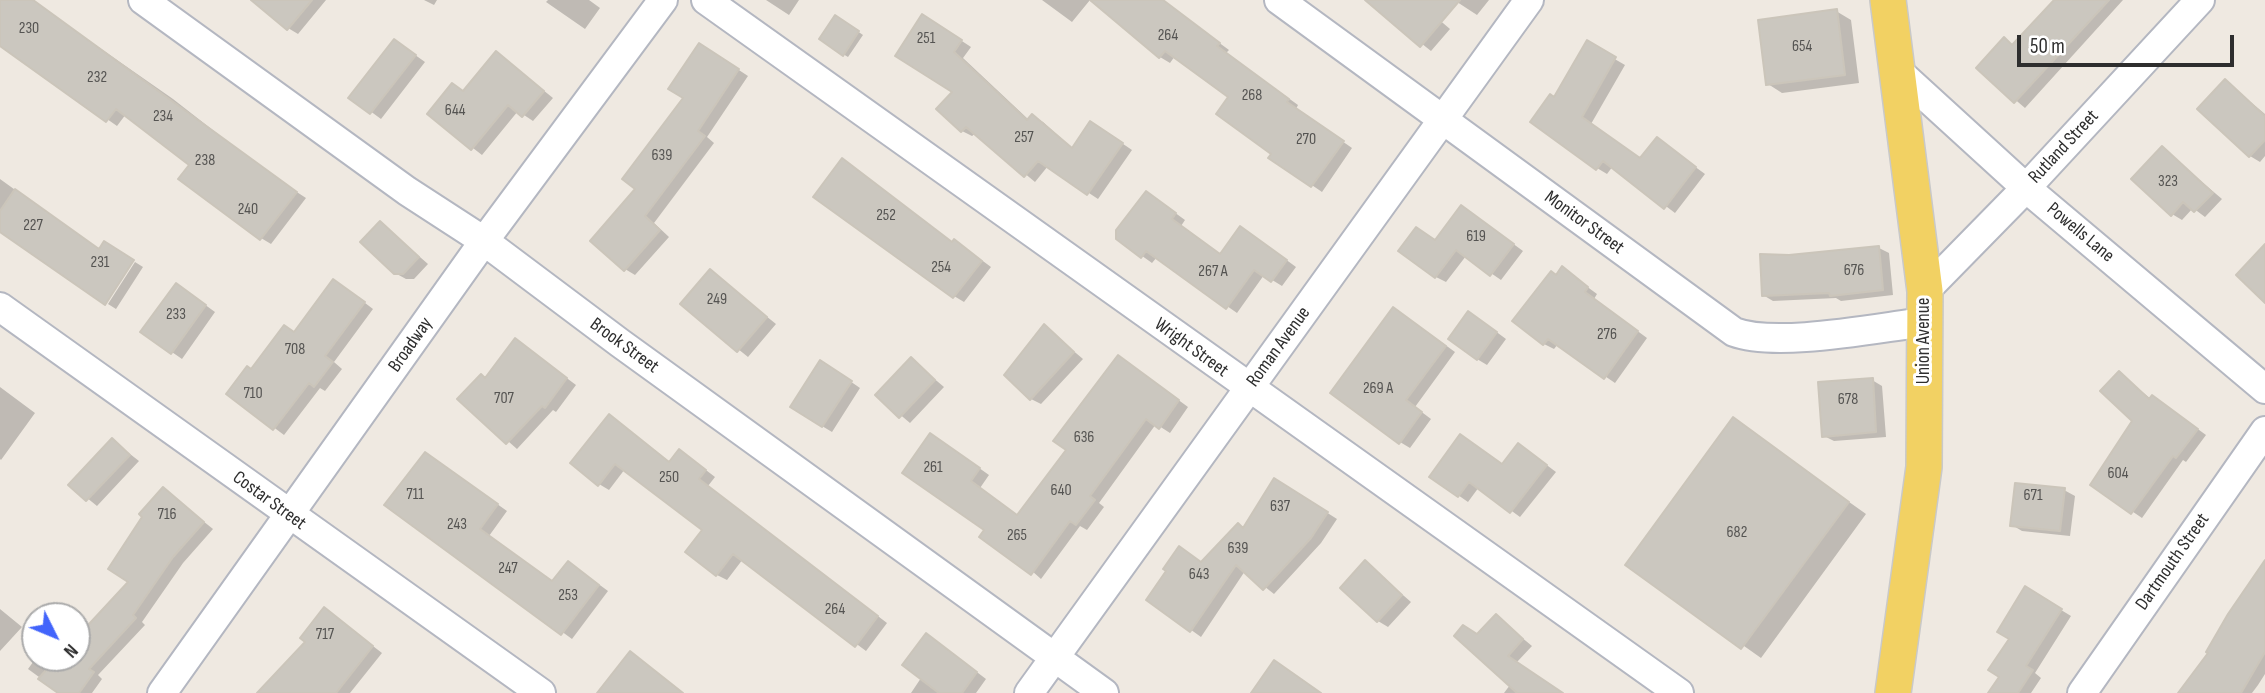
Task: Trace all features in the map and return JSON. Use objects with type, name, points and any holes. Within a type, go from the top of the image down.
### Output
[{"type":"main road","name":"Union Avenue","points":[[1888,0],[1900,73],[1925,307],[1924,467],[1891,689]]},
{"type":"street","name":"Brook Street","points":[[143,0],[407,191],[484,241],[1104,693]]},
{"type":"street","name":"Broadway","points":[[162,693],[484,241],[663,0]]},
{"type":"street","name":"Wright Street","points":[[706,0],[1248,389],[1679,693]]},
{"type":"street","name":"Monitor Street","points":[[1279,0],[1734,332],[1752,339],[1777,339],[1925,307]]},
{"type":"street","name":"Roman Avenue","points":[[1029,693],[1529,0]]},
{"type":"street","name":"Rutland Street","points":[[1925,307],[2026,188],[2200,0]]},
{"type":"street","name":"Powells Lane","points":[[1900,73],[2026,188],[2265,389]]},
{"type":"street","name":"Costar Street","points":[[0,307],[289,516],[541,693]]},
{"type":"street","name":"Dartmouth Street","points":[[2082,693],[2265,432]]},
{"type":"building","points":[[0,0],[33,0],[297,192],[260,240],[178,179],[189,165],[116,109],[106,122],[0,46]]},
{"type":"building","points":[[251,0],[312,0],[287,30]]},
{"type":"building","points":[[1090,0],[1163,0],[1220,43],[1217,46],[1289,99],[1287,102],[1344,141],[1311,187],[1268,158],[1271,154],[1216,114],[1228,97],[1165,51],[1159,58]]},
{"type":"building","points":[[1365,0],[1460,0],[1420,47]]},
{"type":"building","points":[[2054,0],[2109,0],[2014,103],[1976,68],[2004,37],[2012,45]]},
{"type":"building","points":[[1837,9],[1845,75],[1766,85],[1758,20]]},
{"type":"building","points":[[922,14],[962,40],[954,52],[1027,120],[1032,114],[1072,148],[1090,121],[1123,143],[1087,195],[1038,161],[1024,177],[966,127],[961,132],[936,109],[952,92],[895,56]]},
{"type":"building","points":[[835,15],[859,31],[843,56],[819,39]]},
{"type":"building","points":[[394,39],[416,55],[370,114],[348,98]]},
{"type":"building","points":[[1587,40],[1616,57],[1582,117],[1640,158],[1657,137],[1696,167],[1664,209],[1603,161],[1596,170],[1530,122],[1550,94],[1554,97]]},
{"type":"building","points":[[699,43],[739,69],[698,131],[705,136],[645,216],[660,230],[624,271],[590,241],[635,189],[622,179],[683,98],[668,89]]},
{"type":"building","points":[[496,51],[544,91],[522,117],[508,105],[471,150],[427,114],[452,83],[463,91]]},
{"type":"building","points":[[2225,79],[2265,116],[2265,140],[2249,157],[2197,109]]},
{"type":"building","points":[[2162,146],[2213,193],[2194,212],[2183,202],[2171,216],[2131,179]]},
{"type":"building","points":[[842,158],[952,242],[954,239],[982,261],[953,298],[813,197]]},
{"type":"building","points":[[15,189],[99,249],[104,241],[134,260],[105,305],[0,232],[0,211]]},
{"type":"building","points":[[1146,191],[1176,213],[1172,219],[1220,254],[1240,226],[1287,260],[1271,282],[1254,270],[1226,309],[1146,251],[1141,258],[1116,239],[1116,230]]},
{"type":"building","points":[[1461,205],[1514,244],[1490,276],[1456,250],[1435,278],[1398,251],[1416,227],[1435,240]]},
{"type":"building","points":[[380,221],[419,257],[403,274],[394,274],[360,242]]},
{"type":"building","points":[[2265,244],[2265,303],[2236,275]]},
{"type":"building","points":[[1879,246],[1883,290],[1830,296],[1829,293],[1762,296],[1760,254],[1789,255]]},
{"type":"building","points":[[1562,266],[1588,287],[1585,292],[1638,331],[1604,379],[1548,339],[1543,345],[1512,321],[1551,271],[1556,275]]},
{"type":"building","points":[[710,269],[767,317],[737,352],[680,304]]},
{"type":"building","points":[[333,279],[365,302],[325,356],[333,362],[314,387],[309,383],[273,430],[226,394],[247,366],[251,369],[284,325],[294,332]]},
{"type":"building","points":[[176,283],[206,305],[171,354],[140,332]]},
{"type":"building","points":[[1393,307],[1446,346],[1406,400],[1422,412],[1399,444],[1330,393]]},
{"type":"building","points":[[1468,311],[1497,332],[1477,360],[1448,339]]},
{"type":"building","points":[[1044,324],[1074,352],[1030,400],[1004,375]]},
{"type":"building","points":[[515,338],[567,378],[545,408],[542,406],[506,444],[457,399],[481,374],[485,378]]},
{"type":"building","points":[[1118,355],[1179,400],[1159,429],[1146,419],[1090,496],[1095,500],[1076,525],[1070,521],[1031,575],[979,537],[984,530],[902,473],[930,433],[980,468],[971,481],[1017,515],[1066,450],[1053,441]]},
{"type":"building","points":[[911,357],[935,380],[899,418],[875,395]]},
{"type":"building","points":[[820,360],[852,381],[822,427],[790,407]]},
{"type":"building","points":[[2119,371],[2149,399],[2152,395],[2198,429],[2176,458],[2173,456],[2131,514],[2090,485],[2132,421],[2100,391]]},
{"type":"building","points":[[1873,378],[1876,432],[1822,437],[1818,382]]},
{"type":"building","points":[[609,414],[669,462],[679,449],[706,470],[699,479],[878,616],[855,647],[733,554],[716,576],[685,552],[702,530],[615,464],[598,486],[570,463]]},
{"type":"building","points":[[1733,417],[1849,502],[1741,649],[1625,565]]},
{"type":"building","points":[[1460,434],[1502,464],[1518,443],[1547,465],[1510,513],[1469,482],[1458,497],[1429,477]]},
{"type":"building","points":[[112,438],[130,455],[86,501],[68,485]]},
{"type":"building","points":[[425,452],[498,504],[480,529],[552,581],[568,561],[599,585],[561,635],[384,505]]},
{"type":"building","points":[[1274,478],[1328,512],[1311,538],[1263,590],[1236,565],[1190,632],[1146,600],[1179,546],[1201,562],[1238,523],[1243,528]]},
{"type":"building","points":[[2015,483],[2065,488],[2060,531],[2010,526]]},
{"type":"building","points":[[163,487],[204,522],[173,557],[133,615],[136,618],[91,667],[91,622],[128,582],[108,569],[142,517],[139,514]]},
{"type":"building","points":[[1365,560],[1402,595],[1377,622],[1340,588]]},
{"type":"building","points":[[2265,560],[2265,652],[2241,693],[2178,693],[2208,653],[2206,652],[2228,614]]},
{"type":"building","points":[[2025,586],[2062,609],[2026,666],[2033,670],[2018,693],[1988,693],[1999,677],[1988,670],[2009,639],[1997,632]]},
{"type":"building","points":[[324,607],[373,646],[336,693],[257,693],[305,642],[300,638]]},
{"type":"building","points":[[1496,614],[1523,639],[1508,656],[1563,693],[1517,693],[1454,636],[1463,625],[1477,634]]},
{"type":"building","points":[[926,633],[977,672],[962,693],[939,693],[902,665]]},
{"type":"building","points":[[630,651],[683,693],[597,693]]},
{"type":"building","points":[[1274,660],[1321,693],[1251,693]]},
{"type":"building","points":[[44,672],[94,672],[79,693],[58,693],[38,679]]}]
